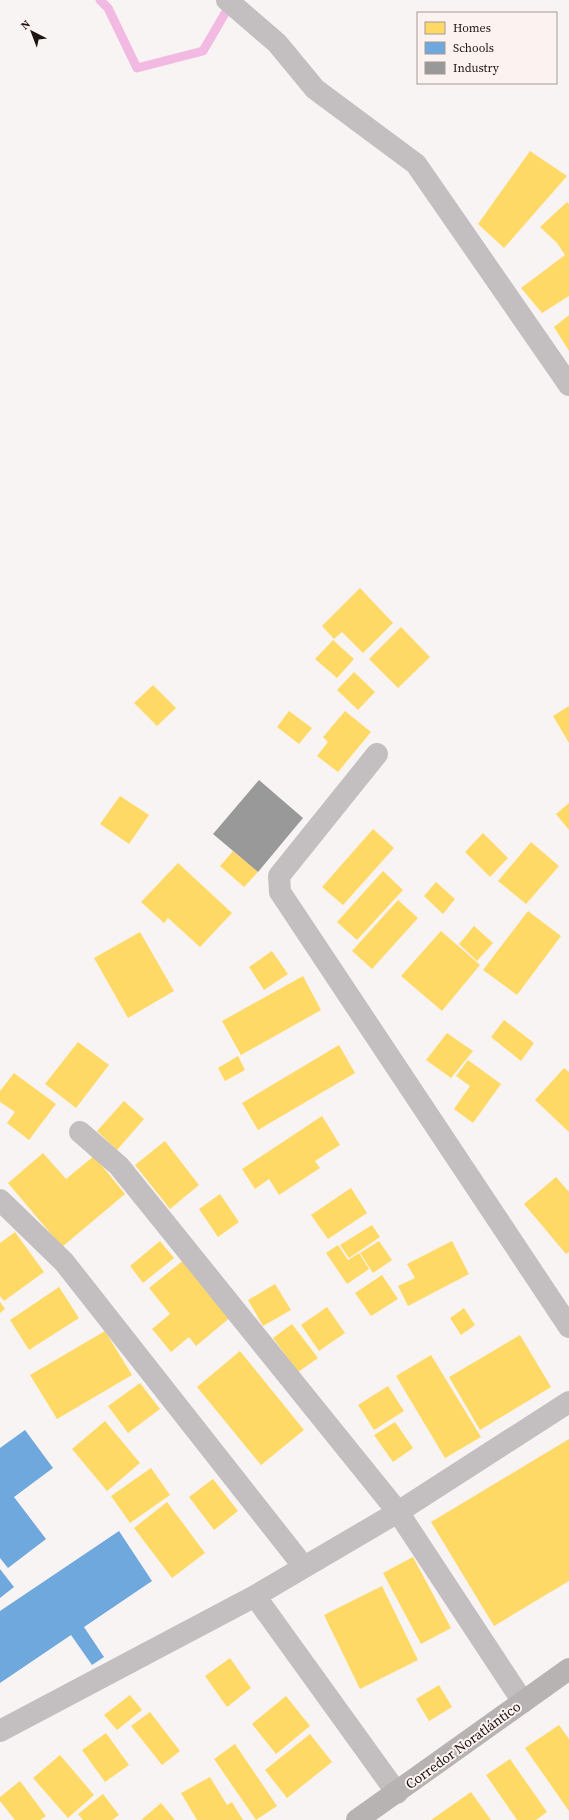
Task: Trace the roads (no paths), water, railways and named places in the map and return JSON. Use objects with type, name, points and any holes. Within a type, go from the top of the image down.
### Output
[{"type":"highway","name":"Corredor Noratlántico","points":[[367,1817],[396,1793],[569,1669]]},
{"type":"street","points":[[227,0],[277,43],[315,88],[416,164],[569,386]]},
{"type":"street","points":[[377,754],[279,876],[280,892],[569,1327]]},
{"type":"street","points":[[80,1132],[119,1166],[398,1512],[523,1702]]},
{"type":"street","points":[[0,1200],[64,1262],[304,1567]]},
{"type":"street","points":[[1,1729],[255,1596],[398,1512],[569,1402]]},
{"type":"street","points":[[255,1596],[396,1793]]},
{"type":"waterway","points":[[100,0],[108,8],[137,68],[203,51],[231,3]]}]
